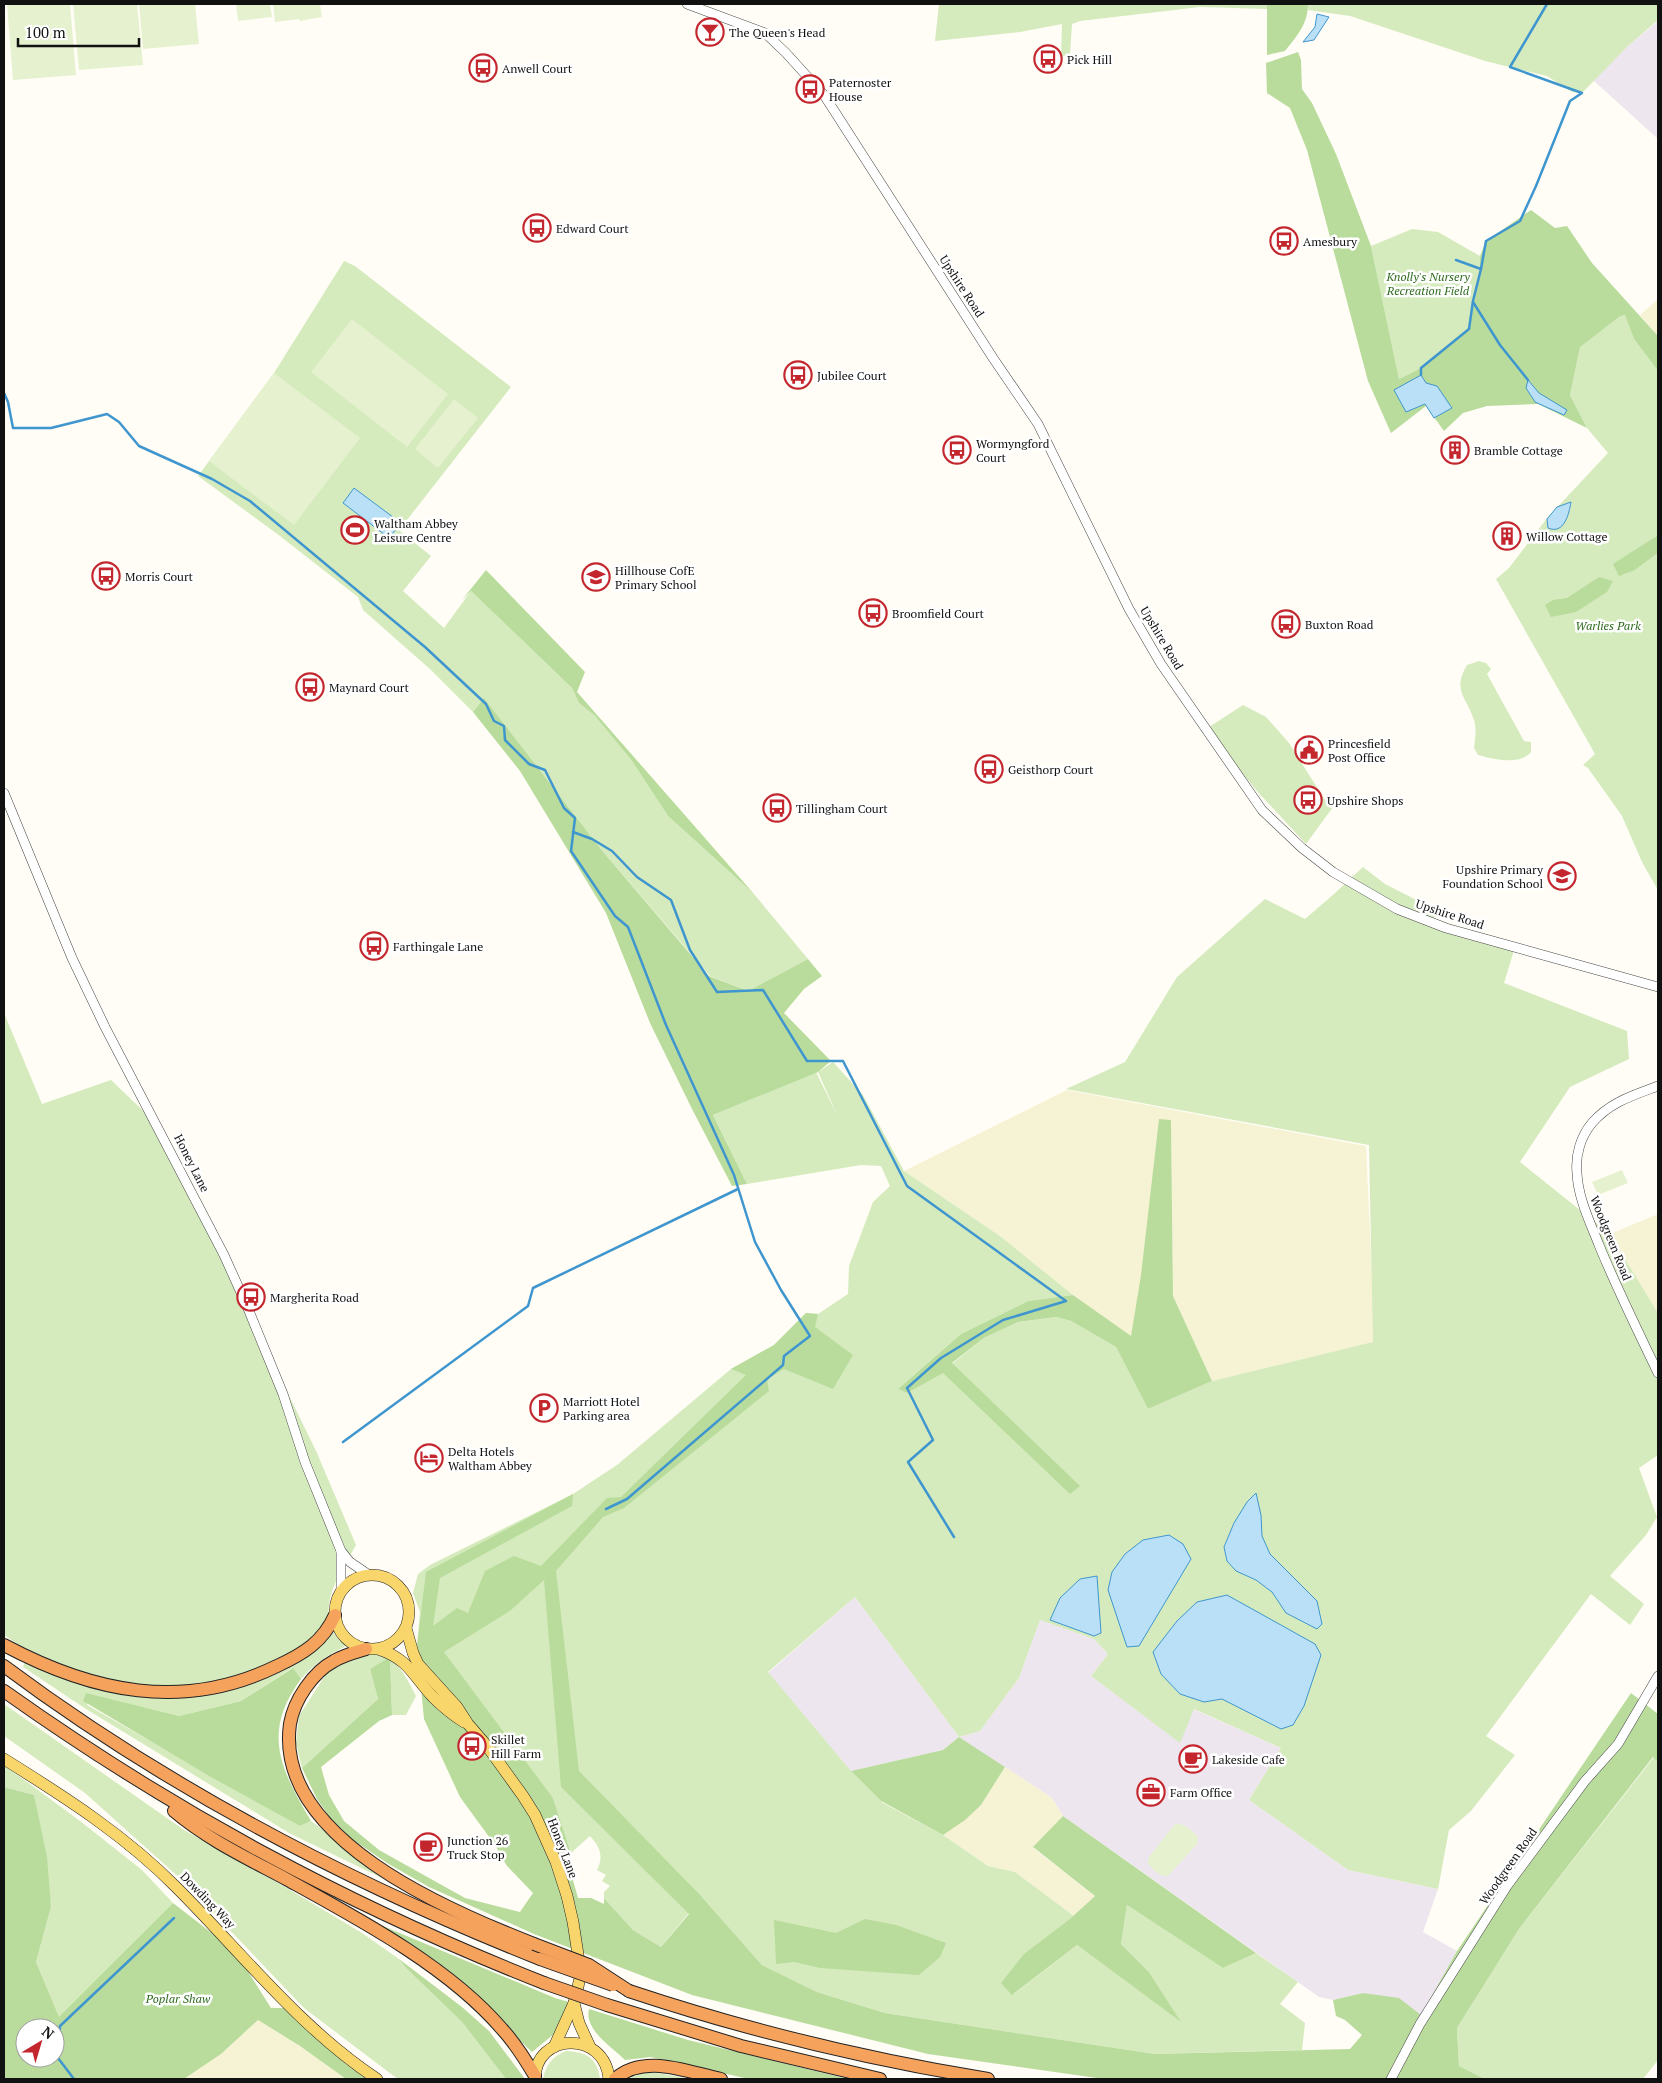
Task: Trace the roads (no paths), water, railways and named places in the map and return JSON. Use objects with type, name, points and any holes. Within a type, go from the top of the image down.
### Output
[{"type":"highway","points":[[4,1644],[64,1673],[100,1684],[154,1692],[193,1691],[232,1684],[281,1664],[323,1636],[335,1615]]},
{"type":"highway","points":[[372,1648],[334,1661],[319,1672],[304,1690],[293,1712],[290,1728],[290,1756],[294,1774],[305,1797],[319,1817],[341,1838],[386,1872],[455,1909],[534,1944],[589,1965],[629,1991]]},
{"type":"highway","points":[[4,1666],[66,1711],[128,1752],[267,1834],[381,1892],[460,1927],[540,1959],[629,1991],[701,2014],[791,2039],[908,2065],[988,2079]]},
{"type":"highway","points":[[4,1691],[73,1740],[148,1788],[256,1850],[342,1895],[422,1932],[544,1982],[608,2005],[741,2046],[880,2079]]},
{"type":"highway","points":[[148,1788],[194,1828],[369,1927],[451,1981],[502,2029],[535,2077]]},
{"type":"highway","points":[[615,2079],[630,2069],[644,2065],[720,2079]]},
{"type":"main road","points":[[369,1575],[389,1578],[405,1593],[409,1607],[406,1628],[392,1643],[372,1648],[354,1644],[343,1634],[335,1615],[336,1604],[341,1591],[352,1581],[369,1575]]},
{"type":"main road","name":"Honey Lane","points":[[406,1628],[418,1664],[457,1707],[535,1815],[556,1862],[567,1896],[579,1952],[581,1974],[574,2003],[554,2047],[540,2060],[535,2077]]},
{"type":"main road","name":"Honey Lane","points":[[372,1648],[400,1658],[432,1696],[450,1712],[468,1724]]},
{"type":"main road","name":"Dowding Way","points":[[4,1759],[103,1824],[139,1853],[176,1887],[312,2026],[340,2052],[377,2079]]},
{"type":"main road","name":"Honey Lane","points":[[574,2003],[579,2023],[590,2047],[598,2052],[604,2062],[609,2079]]},
{"type":"main road","points":[[554,2047],[573,2042],[590,2047]]},
{"type":"street","name":"Upshire Road","points":[[687,4],[765,34],[786,53],[824,95],[993,358],[1038,424],[1129,609],[1161,664],[1262,810],[1302,848],[1333,872],[1396,909],[1446,928],[1658,988]]},
{"type":"street","name":"Honey Lane","points":[[4,793],[72,958],[102,1020],[224,1254],[283,1394],[305,1462],[341,1551],[350,1562],[369,1575]]},
{"type":"street","name":"Woodgreen Road","points":[[1658,1086],[1616,1103],[1592,1123],[1585,1133],[1578,1153],[1576,1171],[1585,1212],[1612,1276],[1658,1374]]},
{"type":"street","name":"Honey Lane","points":[[341,1551],[341,1591]]},
{"type":"street","name":"Woodgreen Road","points":[[1391,2079],[1420,2024],[1507,1886],[1585,1781],[1618,1744],[1658,1676]]},
{"type":"water","points":[[1317,14],[1329,17],[1314,40],[1303,42],[1315,27]]},
{"type":"water","points":[[1421,375],[1426,383],[1437,386],[1452,408],[1434,418],[1425,404],[1406,412],[1394,390]]},
{"type":"water","points":[[1528,380],[1539,393],[1567,410],[1564,415],[1535,402],[1526,388]]},
{"type":"water","points":[[354,488],[401,523],[389,538],[343,503]]},
{"type":"water","points":[[1571,502],[1569,512],[1562,526],[1558,529],[1548,528],[1547,519],[1557,507]]},
{"type":"water","points":[[1256,1493],[1261,1515],[1262,1536],[1270,1554],[1317,1601],[1322,1624],[1317,1629],[1286,1613],[1272,1592],[1256,1580],[1236,1571],[1227,1561],[1224,1547],[1234,1523],[1247,1502]]},
{"type":"water","points":[[1169,1535],[1183,1544],[1191,1559],[1139,1646],[1127,1647],[1108,1590],[1112,1572],[1125,1554],[1143,1540]]},
{"type":"water","points":[[1097,1576],[1101,1633],[1094,1636],[1050,1620],[1060,1598],[1080,1579]]},
{"type":"water","points":[[1227,1595],[1315,1644],[1321,1655],[1304,1706],[1293,1725],[1281,1729],[1222,1699],[1204,1702],[1180,1694],[1161,1674],[1153,1652],[1177,1621],[1197,1602]]},
{"type":"waterway","points":[[1456,260],[1481,269],[1486,241],[1520,221],[1570,101],[1582,93],[1510,67],[1547,4]]},
{"type":"waterway","points":[[1421,375],[1421,368],[1469,329],[1473,301],[1481,269]]},
{"type":"waterway","points":[[1473,302],[1500,345],[1528,380]]},
{"type":"waterway","points":[[4,393],[8,402],[13,428],[51,428],[107,414],[119,422],[139,446],[212,479],[250,501],[425,647],[486,704],[494,721],[504,726],[505,740],[529,764],[545,770],[564,808],[575,818],[571,851],[615,916],[628,927],[666,1025],[734,1175],[755,1242],[781,1290],[810,1336],[784,1356],[783,1365],[627,1499],[606,1509]]},
{"type":"waterway","points":[[573,832],[592,839],[612,851],[637,877],[671,900],[690,950],[717,992],[763,990],[807,1061],[843,1061],[907,1186],[1066,1301],[1003,1320],[941,1358],[907,1388],[933,1440],[908,1462],[954,1537]]},
{"type":"waterway","points":[[343,1442],[528,1306],[533,1288],[738,1189]]},
{"type":"waterway","points":[[74,2079],[58,2058],[60,2026],[174,1918]]},
{"type":"place","name":"The Queen's Head","points":[[710,32]]},
{"type":"place","name":"Pick Hill","points":[[1048,59]]},
{"type":"place","name":"Anwell Court","points":[[483,68]]},
{"type":"place","name":"Paternoster House","points":[[810,89]]},
{"type":"place","name":"Edward Court","points":[[537,228]]},
{"type":"place","name":"Amesbury","points":[[1284,241]]},
{"type":"place","name":"Jubilee Court","points":[[798,375]]},
{"type":"place","name":"Wormyngford Court","points":[[957,450]]},
{"type":"place","name":"Bramble Cottage","points":[[1455,450]]},
{"type":"place","name":"Waltham Abbey Leisure Centre","points":[[355,530]]},
{"type":"place","name":"Willow Cottage","points":[[1507,536]]},
{"type":"place","name":"Morris Court","points":[[106,576]]},
{"type":"place","name":"Hillhouse CofE Primary School","points":[[596,577]]},
{"type":"place","name":"Broomfield Court","points":[[873,613]]},
{"type":"place","name":"Buxton Road","points":[[1286,624]]},
{"type":"place","name":"Maynard Court","points":[[310,687]]},
{"type":"place","name":"Princesfield Post Office","points":[[1309,750]]},
{"type":"place","name":"Geisthorp Court","points":[[989,769]]},
{"type":"place","name":"Upshire Shops","points":[[1308,800]]},
{"type":"place","name":"Tillingham Court","points":[[777,808]]},
{"type":"place","name":"Upshire Primary Foundation School","points":[[1562,876]]},
{"type":"place","name":"Farthingale Lane","points":[[374,946]]},
{"type":"place","name":"Margherita Road","points":[[251,1297]]},
{"type":"place","name":"Marriott Hotel Parking area","points":[[544,1408]]},
{"type":"place","name":"Delta Hotels Waltham Abbey","points":[[429,1458]]},
{"type":"place","name":"Skillet Hill Farm","points":[[472,1746]]},
{"type":"place","name":"Lakeside Cafe","points":[[1193,1759]]},
{"type":"place","name":"Farm Office","points":[[1151,1792]]},
{"type":"place","name":"Junction 26 Truck Stop","points":[[428,1847]]},
{"type":"park label","name":"Knolly's Nursery Recreation Field","points":[[1428,283]]},
{"type":"park label","name":"Warlies Park","points":[[1608,625]]},
{"type":"park label","name":"Poplar Shaw","points":[[178,1998]]}]
